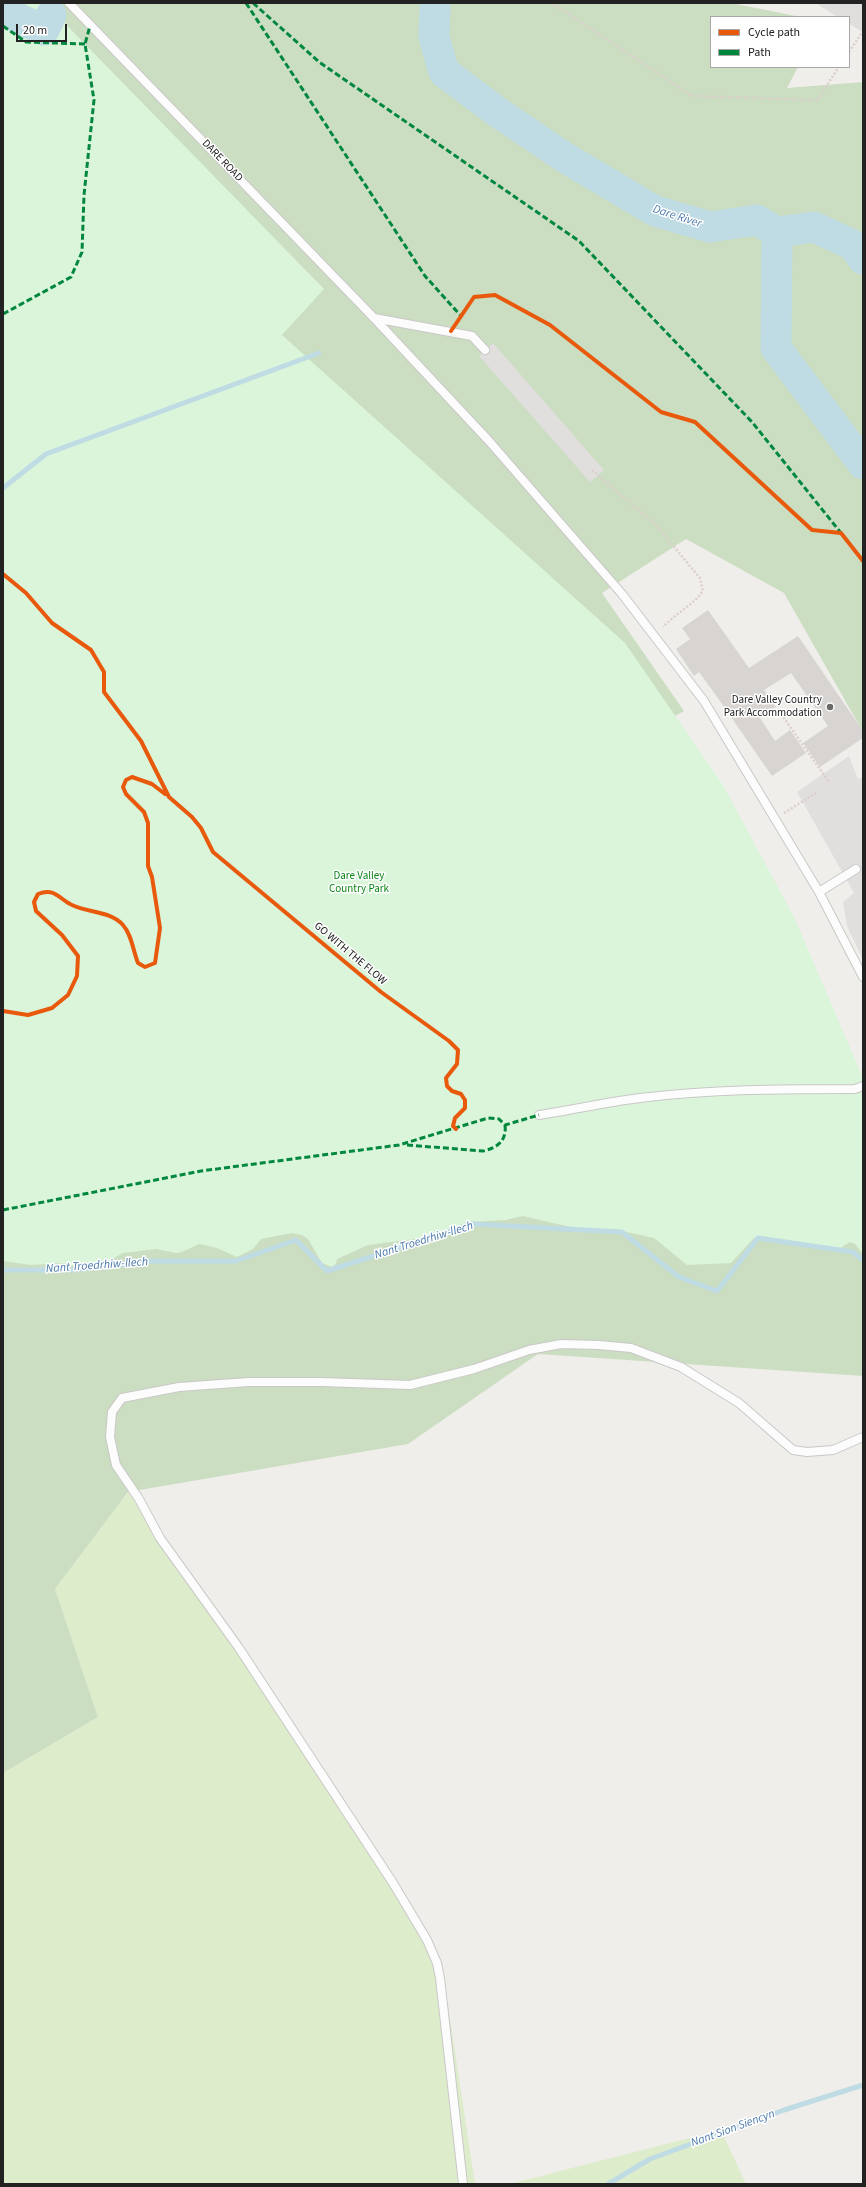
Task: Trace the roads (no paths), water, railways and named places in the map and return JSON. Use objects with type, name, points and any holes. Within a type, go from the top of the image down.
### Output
[{"type":"lane","name":"DARE ROAD","points":[[69,3],[374,318],[504,459],[622,594],[704,701],[819,892],[863,977]]},
{"type":"lane","points":[[374,318],[472,336],[485,350]]},
{"type":"lane","points":[[819,892],[856,868]]},
{"type":"lane","points":[[539,1115],[583,1109],[640,1098],[772,1089],[855,1089],[863,1086]]},
{"type":"lane","points":[[463,2184],[440,1978],[427,1940],[374,1852],[271,1695],[160,1538],[139,1499],[116,1464],[110,1437],[112,1412],[122,1398],[178,1387],[249,1382],[321,1382],[410,1385],[474,1369],[529,1350],[561,1344],[599,1345],[631,1348],[681,1367],[739,1403],[793,1450],[807,1452],[833,1450],[863,1437]]},
{"type":"waterway","name":"Dare River","points":[[3,5],[19,19],[44,30],[51,15]]},
{"type":"waterway","name":"Dare River","points":[[435,6],[434,37],[444,72],[496,111],[564,157],[655,211],[710,227],[757,220],[777,232],[776,348],[863,464]]},
{"type":"waterway","points":[[777,232],[814,227],[853,245],[863,259]]},
{"type":"waterway","points":[[3,488],[46,454],[319,353]]},
{"type":"waterway","name":"Nant Troedrhiw-llech","points":[[3,1270],[74,1270],[153,1261],[236,1261],[296,1240],[327,1271],[472,1224],[622,1232],[679,1277],[717,1291],[758,1238],[853,1252],[863,1260]]},
{"type":"waterway","name":"Nant Sion Siencyn","points":[[608,2184],[650,2159],[784,2110],[863,2085]]},
{"type":"place","name":"Dare Valley Country Park Accommodation","points":[[830,707]]},
{"type":"park label","name":"Dare Valley Country Park","points":[[359,883]]}]
